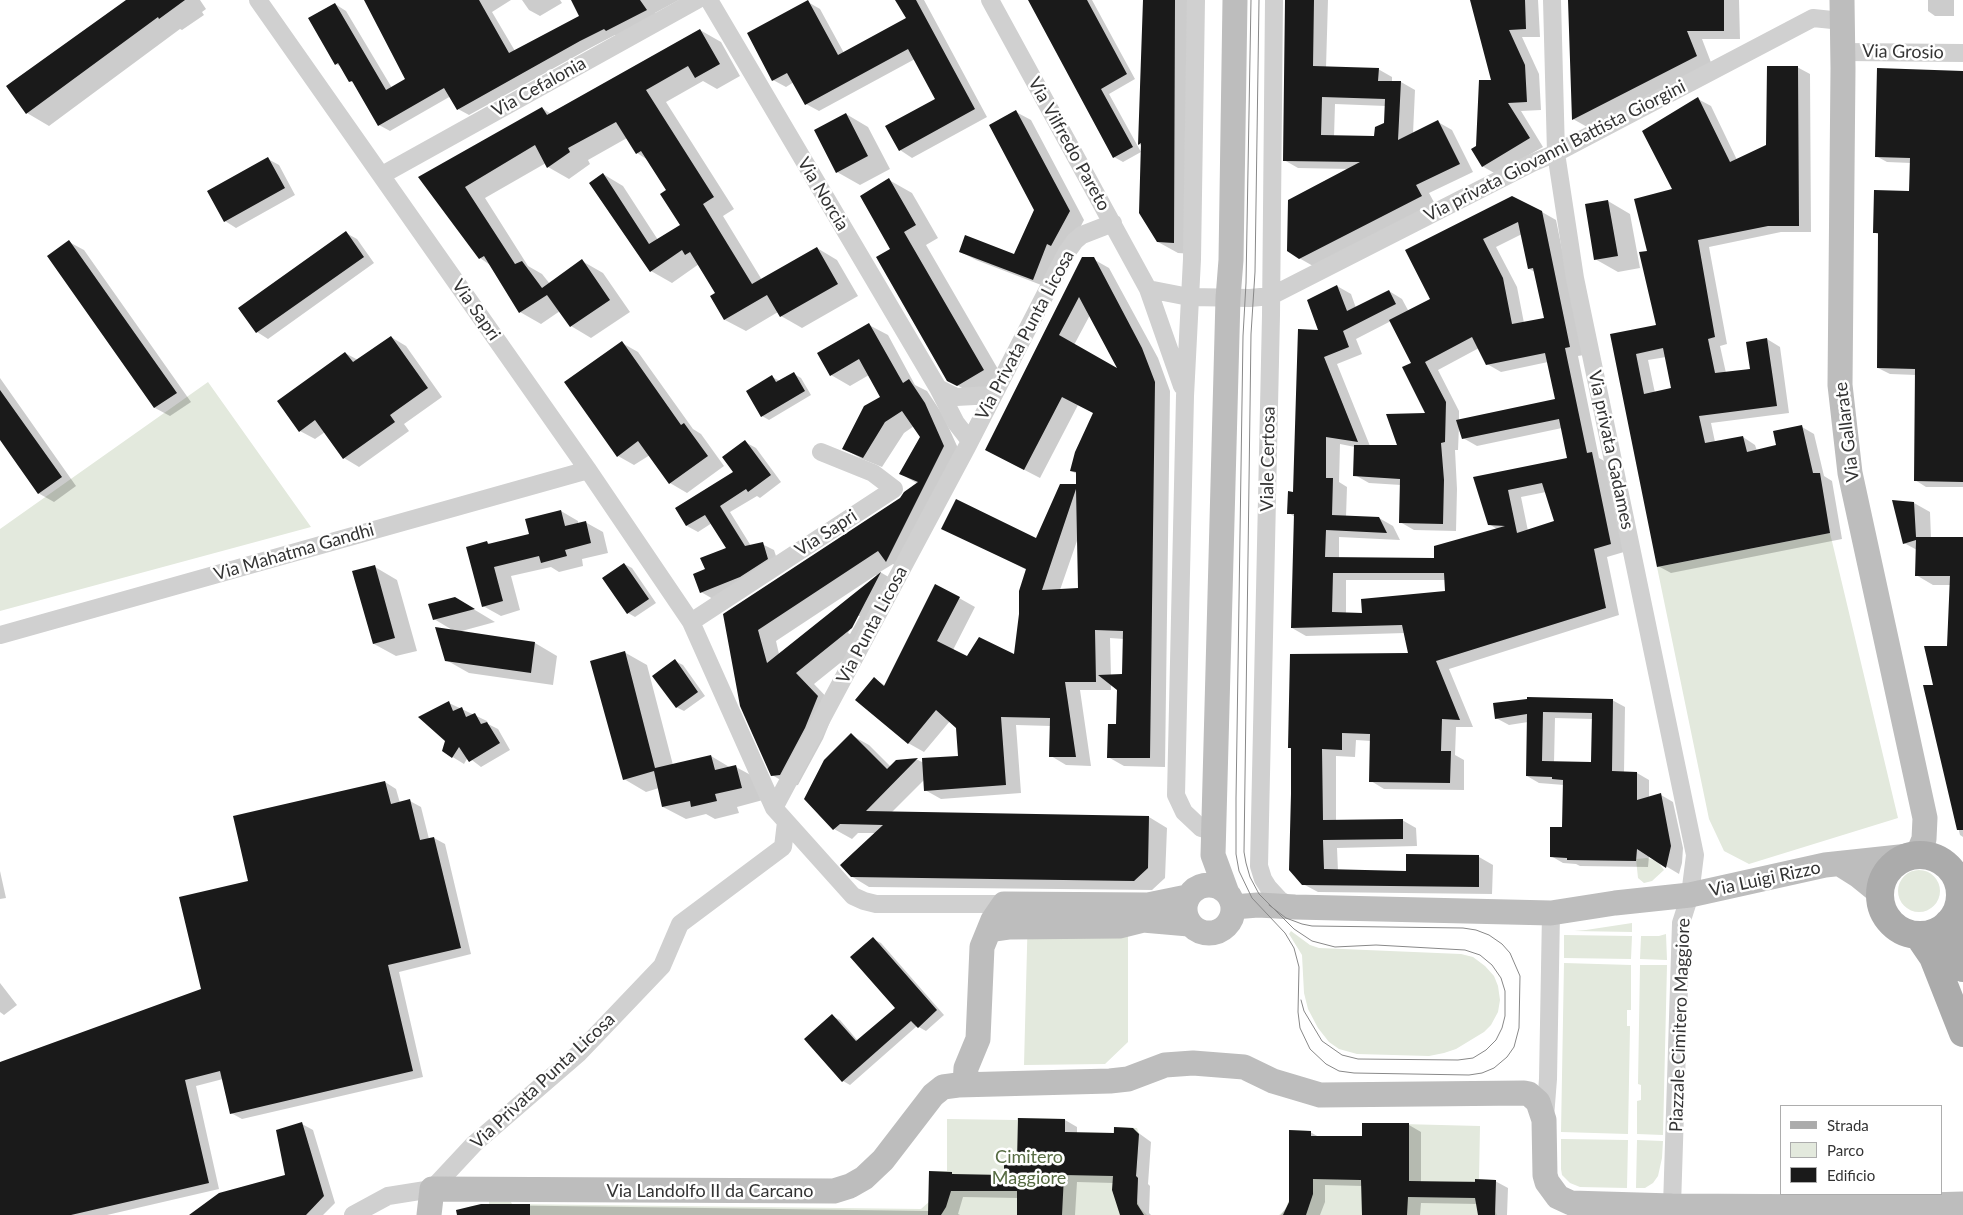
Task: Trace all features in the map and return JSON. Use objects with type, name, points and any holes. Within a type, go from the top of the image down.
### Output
[{"type":"main road","points":[[1214,844],[1192,893],[1185,914],[1190,924],[1201,932],[1215,933],[1227,925],[1232,917],[1230,900],[1214,844],[1228,298],[1231,260],[1235,0]]},
{"type":"main road","name":"Via Gallarate","points":[[1842,10],[1840,385],[1850,473],[1925,818],[1924,839],[1932,857]]},
{"type":"main road","points":[[1932,857],[1949,867],[1955,876],[1961,896],[1954,916],[1939,930],[1929,933],[1918,934],[1899,928],[1891,922],[1885,913],[1880,893],[1888,870],[1898,862],[1932,857]]},
{"type":"main road","name":"Via Luigi Rizzo","points":[[1690,895],[1826,865],[1863,860],[1932,857]]},
{"type":"main road","name":"Via Luigi Rizzo","points":[[1840,864],[1880,893]]},
{"type":"main road","points":[[954,1086],[966,1068],[978,1039],[982,946],[993,920],[1004,904],[1148,905],[1213,885],[1218,887],[1230,900]]},
{"type":"main road","name":"Piazzale Cimitero Maggiore","points":[[1230,900],[1258,905],[1551,913],[1615,903],[1690,895]]},
{"type":"main road","points":[[989,930],[1010,926],[1119,926],[1143,920],[1190,924]]},
{"type":"main road","points":[[1948,923],[1963,968]]},
{"type":"main road","points":[[1918,934],[1934,957],[1963,1033]]},
{"type":"main road","points":[[954,1086],[1110,1081],[1128,1079],[1165,1064],[1193,1063],[1244,1067],[1273,1081],[1320,1094],[1524,1093],[1529,1094],[1538,1102],[1544,1120],[1545,1176],[1551,1190],[1564,1201],[1583,1204],[1672,1206],[1858,1207],[1963,1204]]},
{"type":"main road","name":"Via Landolfo II da Carcano","points":[[432,1190],[834,1191],[850,1186],[864,1178],[883,1160],[933,1096],[954,1086]]},
{"type":"main road","points":[[429,1215],[432,1190]]},
{"type":"street","name":"Via Sapri","points":[[258,0],[588,470],[690,622],[774,808],[786,822]]},
{"type":"street","name":"Via Cefalonia","points":[[382,175],[697,0]]},
{"type":"street","name":"Via Norcia","points":[[709,0],[938,388],[956,423],[970,441]]},
{"type":"street","name":"Via Vilfredo Pareto","points":[[990,0],[1148,289]]},
{"type":"street","points":[[1196,0],[1192,249],[1185,396],[1176,796],[1184,812],[1214,844]]},
{"type":"street","name":"Viale Certosa","points":[[1274,0],[1271,296],[1259,866],[1268,887],[1280,900],[1290,906]]},
{"type":"street","name":"Via privata Gadames","points":[[1552,0],[1556,152],[1575,278],[1695,855],[1690,895]]},
{"type":"street","name":"Via privata Giovanni Battista Giorgini","points":[[1271,296],[1556,152],[1813,18],[1842,10]]},
{"type":"street","name":"Via Grosio","points":[[1843,52],[1963,53]]},
{"type":"street","name":"Via Privata Punta Licosa","points":[[970,441],[1071,246],[1082,236],[1113,224]]},
{"type":"street","points":[[1148,289],[1189,297],[1271,296]]},
{"type":"street","points":[[1148,289],[1185,396]]},
{"type":"street","points":[[938,388],[956,397],[993,395]]},
{"type":"street","name":"Via Punta Licosa","points":[[774,808],[970,441]]},
{"type":"street","name":"Via Sapri","points":[[690,622],[894,489],[873,473],[821,452]]},
{"type":"street","name":"Via Mahatma Gandhi","points":[[0,635],[588,470]]},
{"type":"street","points":[[786,822],[853,896],[864,901],[876,904],[1004,904]]},
{"type":"street","name":"Via Privata Punta Licosa","points":[[432,1190],[474,1144],[578,1054],[662,966],[680,924],[783,847],[786,822]]},
{"type":"street","name":"Piazzale Cimitero Maggiore","points":[[1672,1206],[1681,923],[1690,895]]},
{"type":"street","points":[[1544,1120],[1548,1079],[1551,913]]},
{"type":"street","points":[[353,1215],[388,1196],[432,1190]]},
{"type":"green space","points":[[208,382],[311,527],[0,611],[0,529]]},
{"type":"green space","points":[[1830,533],[1898,818],[1749,864],[1724,851],[1709,819],[1657,567]]},
{"type":"green space","points":[[1647,858],[1657,861],[1664,870],[1652,881],[1644,883],[1638,878],[1636,859]]},
{"type":"green space","points":[[1923,870],[1931,873],[1937,879],[1940,891],[1937,903],[1931,909],[1915,912],[1907,909],[1901,903],[1898,887],[1901,879],[1907,873]]},
{"type":"green space","points":[[1128,908],[1128,1042],[1105,1064],[1024,1065],[1028,910]]},
{"type":"green space","points":[[1632,923],[1632,932],[1574,931],[1586,930]]},
{"type":"green space","points":[[1291,931],[1310,945],[1319,948],[1461,954],[1473,957],[1494,976],[1500,1000],[1498,1012],[1491,1025],[1484,1032],[1456,1049],[1444,1053],[1429,1056],[1357,1054],[1339,1049],[1329,1042],[1318,1028],[1308,1009],[1304,993],[1302,955],[1289,934]]},
{"type":"green space","points":[[1666,934],[1667,960],[1640,959],[1641,936]]},
{"type":"green space","points":[[1564,935],[1632,936],[1631,959],[1564,958]]},
{"type":"green space","points":[[1564,963],[1631,965],[1631,1010],[1627,1010],[1627,1026],[1630,1026],[1628,1134],[1561,1132]]},
{"type":"green space","points":[[1640,965],[1667,965],[1663,1135],[1637,1134],[1637,1101],[1641,1100],[1641,1085],[1638,1084]]},
{"type":"green space","name":"Cimitero Maggiore","points":[[1017,1118],[1065,1119],[1065,1132],[1113,1133],[1114,1127],[1137,1128],[1139,1134],[1136,1176],[1138,1178],[1137,1195],[1135,1195],[1140,1208],[1147,1215],[457,1215],[468,1207],[489,1204],[489,1201],[511,1202],[512,1204],[921,1209],[930,1201],[929,1171],[947,1171],[947,1119],[1017,1120]]},
{"type":"green space","points":[[1362,1123],[1480,1126],[1479,1179],[1496,1180],[1494,1209],[1497,1215],[1279,1215],[1285,1210],[1289,1200],[1289,1130],[1311,1131],[1311,1136],[1362,1136]]},
{"type":"green space","points":[[1561,1139],[1628,1140],[1627,1188],[1580,1187],[1570,1183],[1562,1175]]},
{"type":"green space","points":[[1637,1140],[1663,1141],[1658,1176],[1653,1183],[1645,1188],[1636,1188]]},
{"type":"building","points":[[126,0],[185,0],[159,19],[158,17],[26,114],[6,86]]},
{"type":"building","points":[[364,0],[479,0],[509,53],[579,16],[571,0],[640,0],[647,10],[606,31],[604,29],[580,41],[457,110],[444,88],[378,126],[352,81],[349,82],[338,63],[335,65],[308,18],[335,3],[386,90],[405,79]]},
{"type":"building","points":[[808,0],[838,55],[906,18],[895,0],[916,0],[975,109],[899,151],[885,126],[935,99],[908,49],[805,105],[787,73],[772,81],[747,33]]},
{"type":"building","points":[[1028,0],[1087,0],[1127,74],[1101,89],[1133,147],[1113,158]]},
{"type":"building","points":[[1143,0],[1175,0],[1174,243],[1157,242],[1139,213],[1141,143],[1138,145]]},
{"type":"building","points":[[1285,0],[1314,0],[1313,66],[1379,68],[1378,81],[1401,81],[1398,140],[1438,120],[1460,164],[1416,185],[1422,196],[1299,259],[1287,251],[1288,200],[1360,162],[1283,161]],"holes":[[[1322,97],[1385,99],[1384,123],[1375,127],[1374,136],[1321,135]]]},
{"type":"building","points":[[1470,0],[1525,0],[1526,29],[1509,30],[1525,65],[1527,102],[1508,103],[1530,138],[1482,167],[1471,149],[1476,146],[1479,80],[1491,80]]},
{"type":"building","points":[[1568,0],[1724,0],[1724,31],[1687,31],[1697,56],[1572,120]]},
{"type":"building","points":[[700,29],[720,64],[695,78],[688,66],[646,90],[714,197],[703,204],[752,284],[817,247],[838,284],[780,317],[767,295],[724,320],[710,296],[715,293],[690,252],[685,255],[682,250],[650,272],[589,183],[603,173],[649,244],[680,225],[660,194],[666,190],[641,151],[636,154],[616,122],[568,148],[570,152],[547,168],[535,145],[465,187],[515,264],[522,261],[542,288],[582,259],[610,300],[570,327],[547,295],[519,313],[484,256],[479,259],[418,177],[542,107],[547,115]]},
{"type":"building","points":[[1767,66],[1798,66],[1799,226],[1768,226],[1698,240],[1715,337],[1708,339],[1715,373],[1750,369],[1746,342],[1767,338],[1777,406],[1699,416],[1705,443],[1743,436],[1747,452],[1776,445],[1773,431],[1802,425],[1813,473],[1820,473],[1830,533],[1657,567],[1610,334],[1656,325],[1639,252],[1647,251],[1634,199],[1672,189],[1642,131],[1698,97],[1730,162],[1766,145]],"holes":[[[1663,348],[1671,388],[1644,394],[1636,354]]]},
{"type":"building","points":[[1877,68],[1963,71],[1963,482],[1914,481],[1915,369],[1877,368],[1878,233],[1873,233],[1874,190],[1909,191],[1910,158],[1875,157]]},
{"type":"building","points":[[1016,110],[1070,211],[1051,246],[1047,244],[1033,280],[959,252],[965,235],[1014,254],[1034,210],[989,125]]},
{"type":"building","points":[[846,113],[868,156],[836,173],[814,130]]},
{"type":"building","points":[[268,157],[285,188],[224,222],[207,191]]},
{"type":"building","points":[[889,178],[916,225],[904,232],[984,370],[957,386],[947,381],[876,257],[890,249],[860,196]]},
{"type":"building","points":[[1512,196],[1542,211],[1570,347],[1565,348],[1587,453],[1592,452],[1611,544],[1594,549],[1606,608],[1436,661],[1460,720],[1442,719],[1441,751],[1451,751],[1450,783],[1369,782],[1370,734],[1342,733],[1342,750],[1322,749],[1323,820],[1403,819],[1403,839],[1323,840],[1324,869],[1406,871],[1406,854],[1479,855],[1479,887],[1302,885],[1289,870],[1291,794],[1291,748],[1288,748],[1290,654],[1408,653],[1402,625],[1291,628],[1294,514],[1287,514],[1288,491],[1293,492],[1298,329],[1318,330],[1307,300],[1337,285],[1347,311],[1389,290],[1396,304],[1343,331],[1349,347],[1324,357],[1358,442],[1326,437],[1326,478],[1333,478],[1332,515],[1379,517],[1387,533],[1326,530],[1325,557],[1434,558],[1434,546],[1505,526],[1488,525],[1473,477],[1567,458],[1559,419],[1462,439],[1456,420],[1555,399],[1545,353],[1486,365],[1472,337],[1425,362],[1446,402],[1445,442],[1441,443],[1444,480],[1443,524],[1399,523],[1400,479],[1353,476],[1354,445],[1397,445],[1386,414],[1425,413],[1402,367],[1411,363],[1389,320],[1430,299],[1405,250]],"holes":[[[1518,222],[1528,269],[1533,268],[1544,318],[1512,324],[1503,278],[1483,239]],[[1542,483],[1554,521],[1517,533],[1508,490]],[[1333,573],[1444,573],[1445,591],[1361,599],[1362,613],[1332,612]]]},
{"type":"building","points":[[1608,200],[1618,256],[1594,260],[1585,204]]},
{"type":"building","points":[[346,231],[364,257],[256,333],[238,308]]},
{"type":"building","points":[[69,240],[177,393],[154,408],[47,256]]},
{"type":"building","points":[[1082,257],[1094,257],[1142,348],[1155,382],[1150,758],[1107,758],[1108,724],[1116,724],[1117,690],[1098,675],[1122,674],[1123,631],[1095,630],[1096,682],[1065,682],[1076,757],[1049,757],[1050,718],[1001,717],[1006,785],[924,791],[922,758],[958,756],[956,728],[936,710],[908,744],[855,700],[874,677],[884,686],[935,584],[960,597],[937,641],[967,656],[979,637],[1014,654],[1019,614],[1019,591],[1026,569],[941,529],[956,499],[1036,538],[1060,484],[1076,484],[1076,472],[1070,471],[1075,452],[1093,413],[1062,397],[1024,470],[985,450]],"holes":[[[1079,297],[1117,368],[1059,335]],[[1076,489],[1078,588],[1042,590]]]},
{"type":"building","points":[[869,323],[903,383],[909,379],[925,403],[944,446],[886,562],[878,551],[758,630],[767,663],[881,572],[852,628],[796,673],[818,696],[805,728],[780,775],[771,776],[740,706],[723,614],[900,498],[904,492],[918,482],[899,474],[920,437],[902,411],[885,422],[863,458],[842,449],[864,406],[880,397],[859,359],[830,376],[817,353]]},
{"type":"building","points":[[391,336],[428,388],[390,415],[395,422],[343,459],[315,420],[299,432],[277,401],[345,352],[353,362]]},
{"type":"building","points":[[622,341],[681,425],[684,423],[708,456],[669,484],[638,441],[617,457],[564,382]]},
{"type":"building","points":[[794,372],[805,391],[761,417],[746,391],[772,375],[776,382]]},
{"type":"building","points":[[0,390],[62,477],[38,494],[0,440]]},
{"type":"building","points":[[745,440],[771,475],[748,492],[746,489],[720,506],[745,546],[763,542],[768,559],[740,577],[700,593],[693,574],[705,569],[700,558],[726,548],[705,515],[686,526],[675,508],[733,472],[722,457]]},
{"type":"building","points":[[1892,500],[1914,502],[1916,537],[1963,537],[1963,830],[1957,830],[1923,685],[1933,685],[1924,646],[1947,646],[1950,576],[1915,576],[1916,540],[1903,544]]},
{"type":"building","points":[[561,510],[565,526],[586,521],[591,543],[565,550],[567,556],[541,563],[539,556],[494,567],[503,601],[482,607],[466,547],[487,541],[488,544],[529,534],[525,519]]},
{"type":"building","points":[[624,563],[649,599],[627,614],[602,578]]},
{"type":"building","points":[[375,565],[395,638],[373,644],[352,571]]},
{"type":"building","points":[[455,597],[475,609],[433,620],[428,604]]},
{"type":"building","points":[[435,627],[535,642],[531,673],[445,661]]},
{"type":"building","points":[[625,651],[655,768],[711,755],[715,770],[736,765],[742,788],[715,794],[717,801],[691,807],[690,801],[662,807],[654,771],[623,780],[590,661]]},
{"type":"building","points":[[675,659],[698,692],[676,708],[652,676]]},
{"type":"building","points":[[1527,697],[1613,699],[1612,771],[1637,772],[1637,800],[1661,793],[1671,846],[1666,868],[1637,849],[1636,861],[1567,860],[1567,858],[1550,857],[1550,827],[1562,827],[1563,780],[1552,779],[1552,777],[1526,776],[1527,714],[1495,719],[1493,703],[1527,699]],"holes":[[[1543,712],[1592,713],[1591,762],[1542,761]]]},
{"type":"building","points":[[449,701],[453,711],[462,707],[466,717],[475,713],[481,724],[487,722],[500,743],[469,762],[459,747],[452,758],[442,751],[445,741],[418,717]]},
{"type":"building","points":[[851,733],[887,769],[896,760],[918,758],[866,811],[1149,816],[1148,868],[1134,881],[851,877],[840,865],[883,825],[840,824],[833,830],[804,799],[824,760]]},
{"type":"building","points":[[385,781],[391,804],[410,799],[420,840],[434,837],[461,948],[388,965],[413,1071],[230,1114],[220,1071],[185,1080],[209,1183],[71,1215],[0,1215],[0,1062],[201,989],[179,897],[248,881],[233,816]]},
{"type":"building","points":[[873,937],[937,1010],[918,1028],[911,1021],[842,1082],[804,1039],[832,1014],[856,1041],[895,1008],[850,957]]},
{"type":"building","points":[[1018,1118],[1065,1119],[1065,1132],[1114,1133],[1114,1127],[1133,1128],[1139,1134],[1136,1176],[1138,1178],[1137,1204],[1144,1215],[1120,1215],[1112,1190],[1113,1176],[1064,1175],[1062,1215],[1017,1215],[1017,1191],[951,1191],[946,1207],[941,1215],[928,1215],[929,1171],[952,1172],[952,1174],[1004,1175],[1004,1160],[1017,1160]]},
{"type":"building","points":[[302,1122],[324,1196],[306,1215],[189,1215],[219,1193],[285,1175],[276,1130]]},
{"type":"building","points":[[1362,1123],[1409,1123],[1409,1181],[1475,1182],[1475,1179],[1496,1180],[1495,1215],[1478,1215],[1475,1198],[1408,1197],[1407,1215],[1362,1215],[1361,1180],[1313,1179],[1313,1194],[1306,1215],[1283,1215],[1289,1202],[1289,1130],[1311,1131],[1311,1136],[1362,1136]]},
{"type":"building","points":[[481,1204],[530,1204],[530,1215],[457,1215],[456,1210]]},
{"type":"tram line","points":[[1251,0],[1246,283],[1243,336],[1236,798],[1236,854],[1239,871],[1252,898],[1285,933],[1294,948],[1299,967],[1298,1012],[1300,1028],[1310,1049],[1326,1064],[1339,1071],[1354,1073],[1469,1075],[1482,1073],[1494,1068],[1507,1057],[1514,1047],[1519,1028],[1520,976],[1510,953],[1502,944],[1489,935],[1463,928],[1312,926],[1286,918],[1269,905]]},
{"type":"tram line","points":[[1259,0],[1255,272],[1251,334],[1244,852],[1246,863],[1250,877],[1259,894],[1294,929],[1312,941],[1335,947],[1376,945],[1465,950],[1480,955],[1492,965],[1501,978],[1505,991],[1505,1016],[1496,1040],[1486,1050],[1473,1058],[1458,1060],[1358,1059],[1342,1055],[1322,1041],[1304,1011],[1301,1000]]}]
